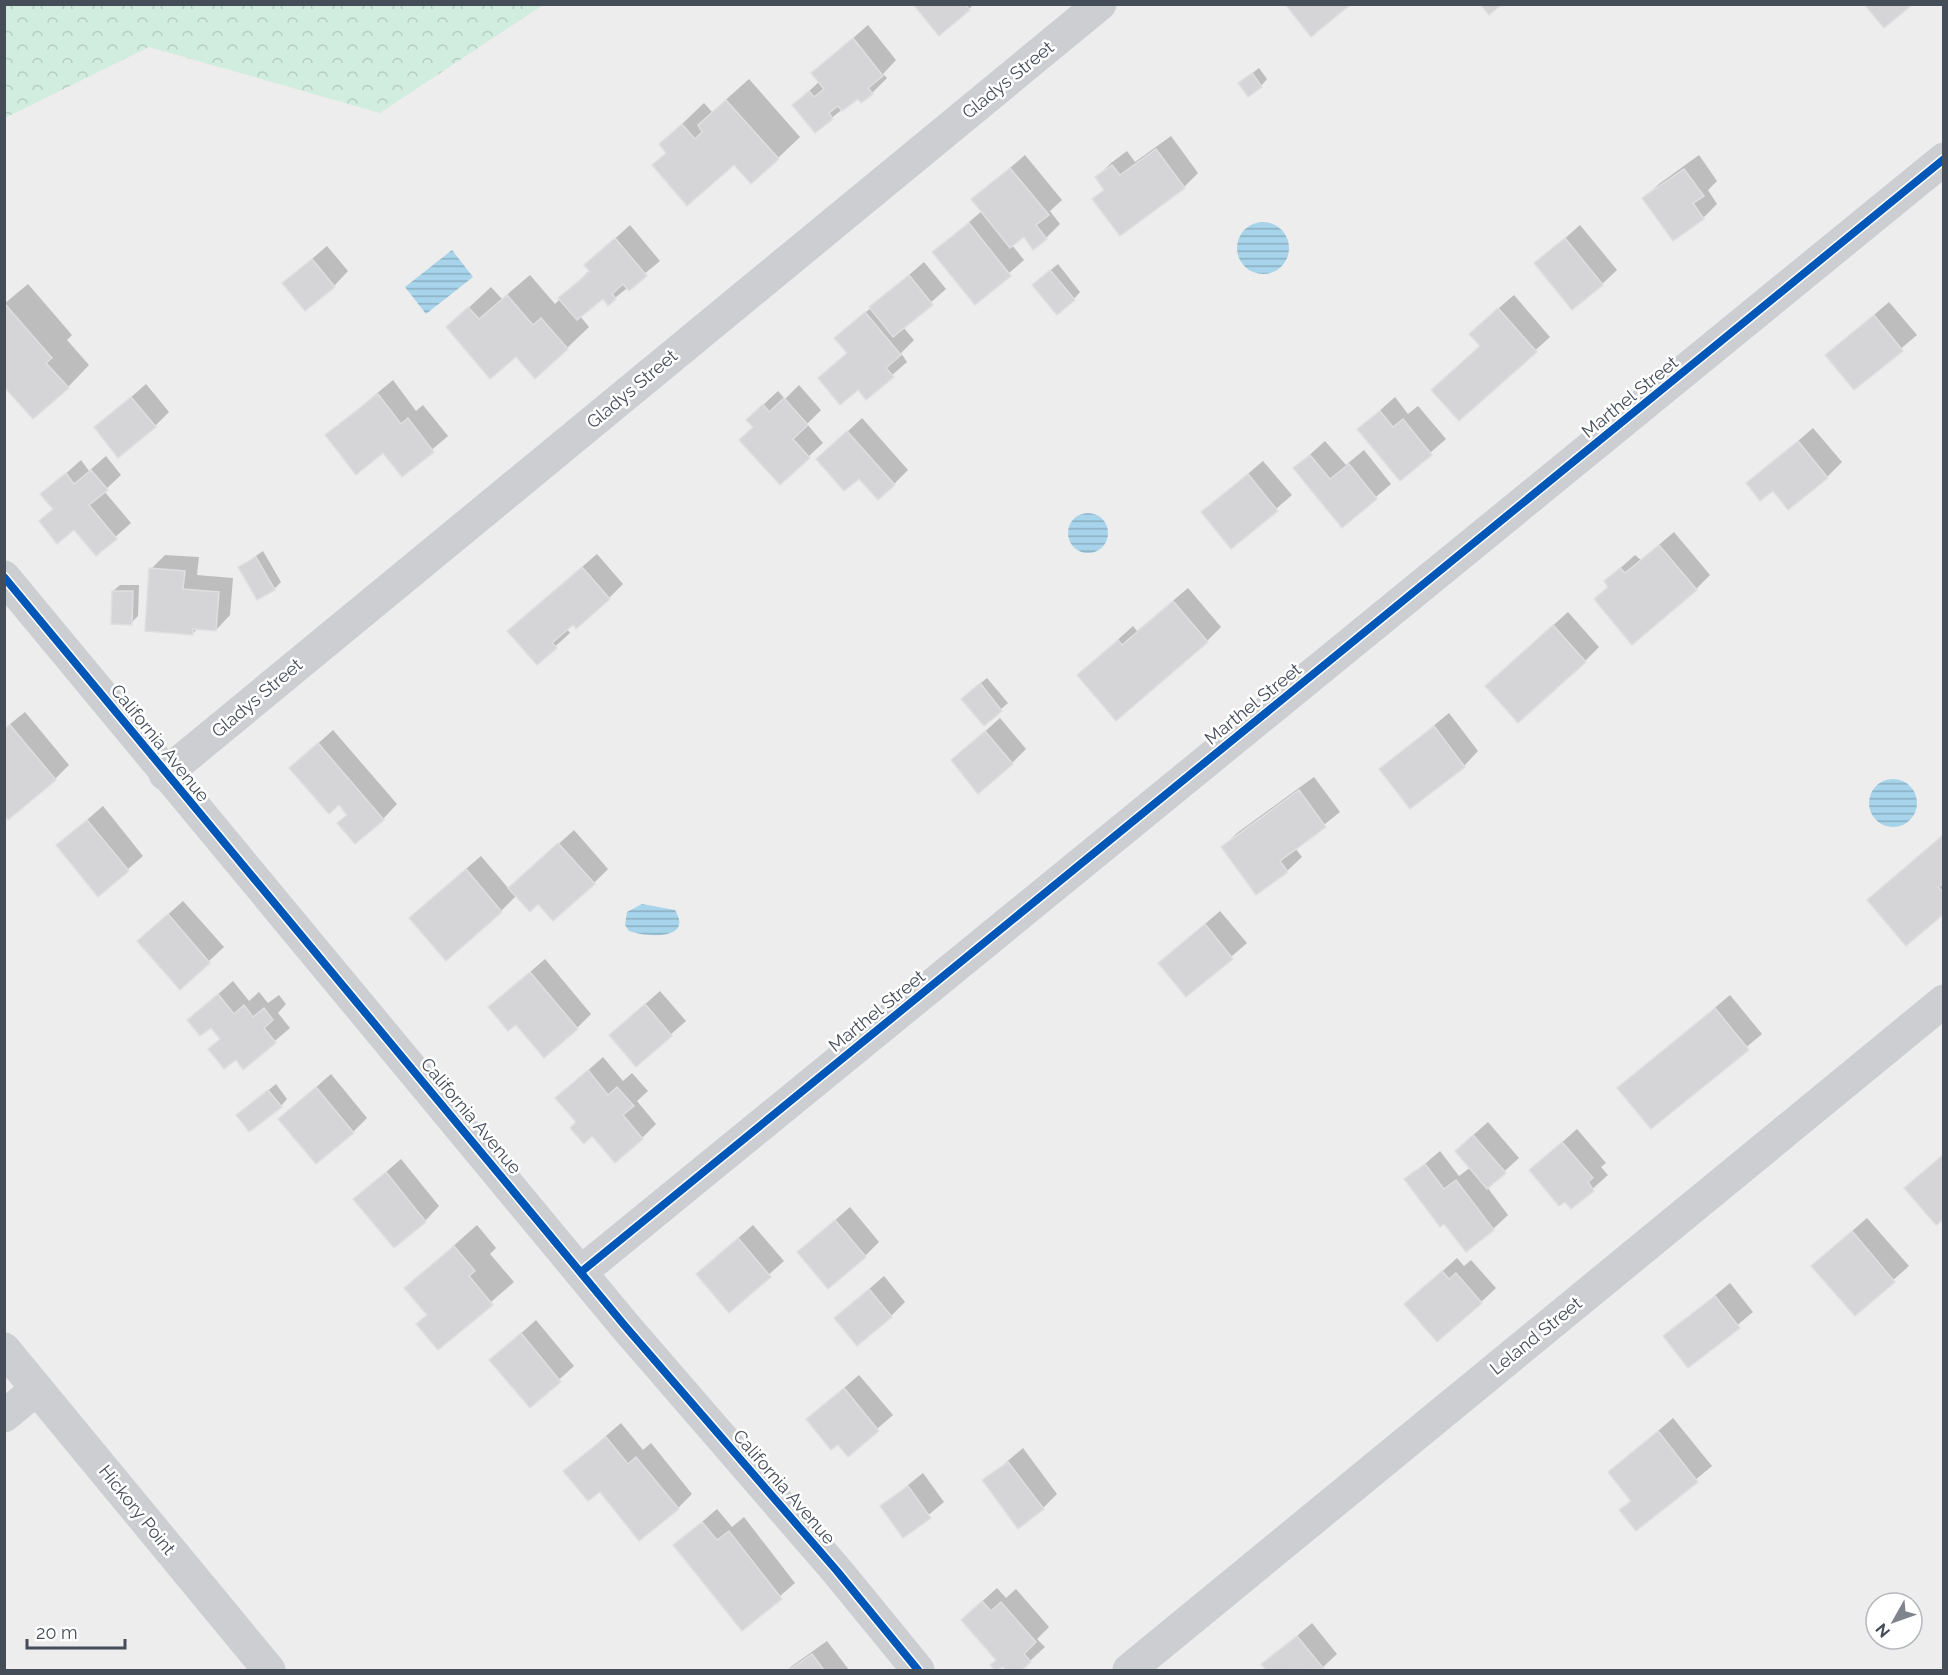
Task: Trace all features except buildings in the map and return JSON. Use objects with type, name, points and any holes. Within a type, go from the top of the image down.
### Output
[{"type":"street","name":"Gladys Street","points":[[165,774],[1100,4]]},
{"type":"street","name":"Marthel Street","points":[[581,1272],[1944,159]]},
{"type":"street","name":"California Avenue","points":[[4,577],[165,774],[581,1272],[837,1571],[918,1671]]},
{"type":"street","name":"Leland Street","points":[[1129,1671],[1944,1001]]},
{"type":"street","name":"Hickory Point","points":[[4,1349],[269,1671]]},
{"type":"street","points":[[4,1416],[37,1389]]},
{"type":"green space","points":[[5,4],[543,5],[380,113],[149,47],[5,118]]},
{"type":"water","points":[[1263,222],[1277,226],[1285,234],[1289,248],[1285,262],[1277,270],[1263,274],[1249,270],[1241,262],[1237,248],[1241,234],[1249,226]]},
{"type":"water","points":[[452,250],[473,277],[426,314],[405,287]]},
{"type":"water","points":[[1088,513],[1102,519],[1108,533],[1102,547],[1088,553],[1074,547],[1068,533],[1074,519]]},
{"type":"water","points":[[1893,779],[1910,786],[1917,803],[1910,820],[1893,827],[1876,820],[1869,803],[1876,786]]},
{"type":"water","points":[[642,904],[675,910],[679,920],[678,927],[673,932],[656,935],[629,931],[625,925],[627,912]]},
{"type":"cycle path","points":[[581,1272],[1944,159]]},
{"type":"cycle path","points":[[4,577],[625,1326],[837,1571],[918,1670]]}]
